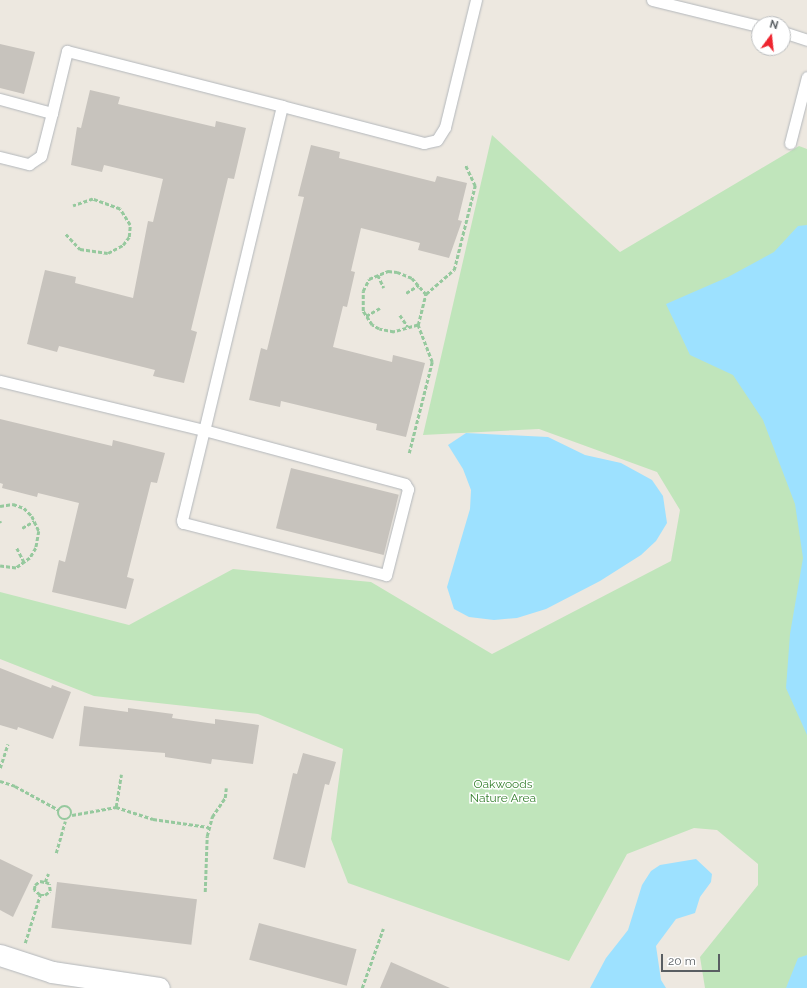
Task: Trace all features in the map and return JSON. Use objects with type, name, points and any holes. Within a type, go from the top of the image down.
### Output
[{"type":"street","points":[[0,955],[52,972],[158,988]]},
{"type":"lane","points":[[0,157],[29,164],[41,156],[67,50],[424,143],[437,140],[445,127],[476,0]]},
{"type":"lane","points":[[652,0],[751,24]]},
{"type":"lane","points":[[791,35],[807,40]]},
{"type":"lane","points":[[790,143],[807,77]]},
{"type":"lane","points":[[0,99],[52,113]]},
{"type":"lane","points":[[0,381],[204,430],[405,484],[408,489],[386,575],[183,523],[182,520],[204,430],[282,106]]},
{"type":"path","points":[[409,453],[432,362],[418,325],[426,294],[454,270],[475,186],[465,164]]},
{"type":"path","points":[[66,234],[80,249],[108,253],[123,245],[129,237],[130,225],[120,209],[93,199],[73,206]]},
{"type":"path","points":[[418,325],[394,332],[379,329],[366,316],[361,305],[362,291],[369,279],[378,275],[397,272],[412,278],[426,294]]},
{"type":"path","points":[[378,275],[384,288]]},
{"type":"path","points":[[406,293],[419,286]]},
{"type":"path","points":[[366,316],[380,308]]},
{"type":"path","points":[[400,315],[408,328]]},
{"type":"path","points":[[0,506],[19,506],[30,512],[39,531],[38,543],[33,554],[24,562],[11,568],[0,566]]},
{"type":"path","points":[[22,528],[34,521]]},
{"type":"path","points":[[17,548],[24,562]]},
{"type":"path","points":[[0,768],[8,744]]},
{"type":"path","points":[[116,807],[121,774]]},
{"type":"path","points":[[0,781],[16,786],[59,810],[68,807],[72,811],[72,815]]},
{"type":"path","points":[[205,892],[208,827],[225,798],[226,788]]},
{"type":"path","points":[[56,853],[66,821],[72,815],[116,807],[153,819],[208,827]]},
{"type":"path","points":[[59,810],[60,818],[66,821]]},
{"type":"path","points":[[45,882],[48,874]]},
{"type":"path","points":[[40,881],[45,882],[49,884],[50,891],[46,895],[40,895],[34,890],[35,885],[40,881]]},
{"type":"path","points":[[25,944],[40,895]]},
{"type":"path","points":[[362,988],[383,929]]},
{"type":"green space","name":"Oakwoods Nature Area","points":[[492,135],[620,252],[799,146],[807,149],[807,988],[705,988],[700,957],[758,885],[758,864],[717,830],[694,828],[627,854],[569,961],[348,883],[331,839],[343,749],[258,714],[94,696],[0,659],[0,592],[129,625],[233,569],[371,582],[492,654],[671,561],[680,510],[657,472],[539,429],[423,435]]},
{"type":"water","points":[[807,225],[807,735],[786,688],[790,634],[803,558],[795,504],[763,420],[733,375],[690,355],[666,304],[728,277],[774,252],[798,226]]},
{"type":"water","points":[[466,433],[548,437],[585,455],[621,463],[652,480],[663,496],[667,523],[656,541],[641,555],[600,581],[546,609],[517,618],[494,620],[469,617],[454,609],[447,587],[470,509],[471,490],[463,469],[448,445]]},
{"type":"water","points":[[696,859],[712,874],[711,882],[700,897],[695,913],[676,919],[656,946],[661,980],[666,988],[590,988],[606,958],[628,930],[642,885],[651,871],[660,865]]},
{"type":"water","points":[[807,955],[807,988],[786,988],[798,958]]},
{"type":"building","points":[[0,44],[35,52],[24,94],[0,88]]},
{"type":"building","points":[[90,90],[120,97],[118,104],[215,127],[216,121],[246,128],[234,179],[228,178],[191,330],[197,332],[184,383],[153,376],[155,370],[59,346],[57,352],[27,344],[45,270],[76,277],[75,283],[133,298],[148,221],[153,222],[163,179],[104,165],[102,172],[71,165],[77,127],[81,128]]},
{"type":"building","points":[[311,145],[340,152],[339,158],[435,182],[437,176],[467,183],[458,220],[462,221],[449,258],[418,250],[420,243],[361,228],[351,271],[355,272],[347,307],[343,306],[333,347],[392,362],[393,355],[425,363],[406,437],[376,430],[377,424],[281,401],[280,407],[249,400],[261,348],[267,350],[304,197],[298,196]]},
{"type":"building","points":[[0,419],[112,446],[113,440],[165,453],[157,483],[151,482],[127,577],[134,579],[126,609],[52,592],[59,560],[65,562],[79,503],[38,493],[37,497],[2,488],[3,484],[0,483]]},
{"type":"building","points":[[291,468],[399,495],[384,555],[276,528]]},
{"type":"building","points":[[0,668],[51,688],[52,685],[71,692],[53,739],[18,727],[17,730],[0,725]]},
{"type":"building","points":[[84,706],[128,712],[128,708],[173,714],[172,718],[215,724],[215,719],[259,725],[253,764],[212,759],[211,764],[165,757],[165,753],[79,746]]},
{"type":"building","points":[[303,753],[336,762],[329,785],[325,784],[305,868],[273,859],[293,773],[297,774]]},
{"type":"building","points":[[0,859],[33,875],[13,917],[0,910]]},
{"type":"building","points":[[57,882],[197,899],[191,945],[51,928]]},
{"type":"building","points":[[259,923],[357,949],[347,986],[249,960]]},
{"type":"building","points":[[391,962],[450,988],[380,988]]}]
